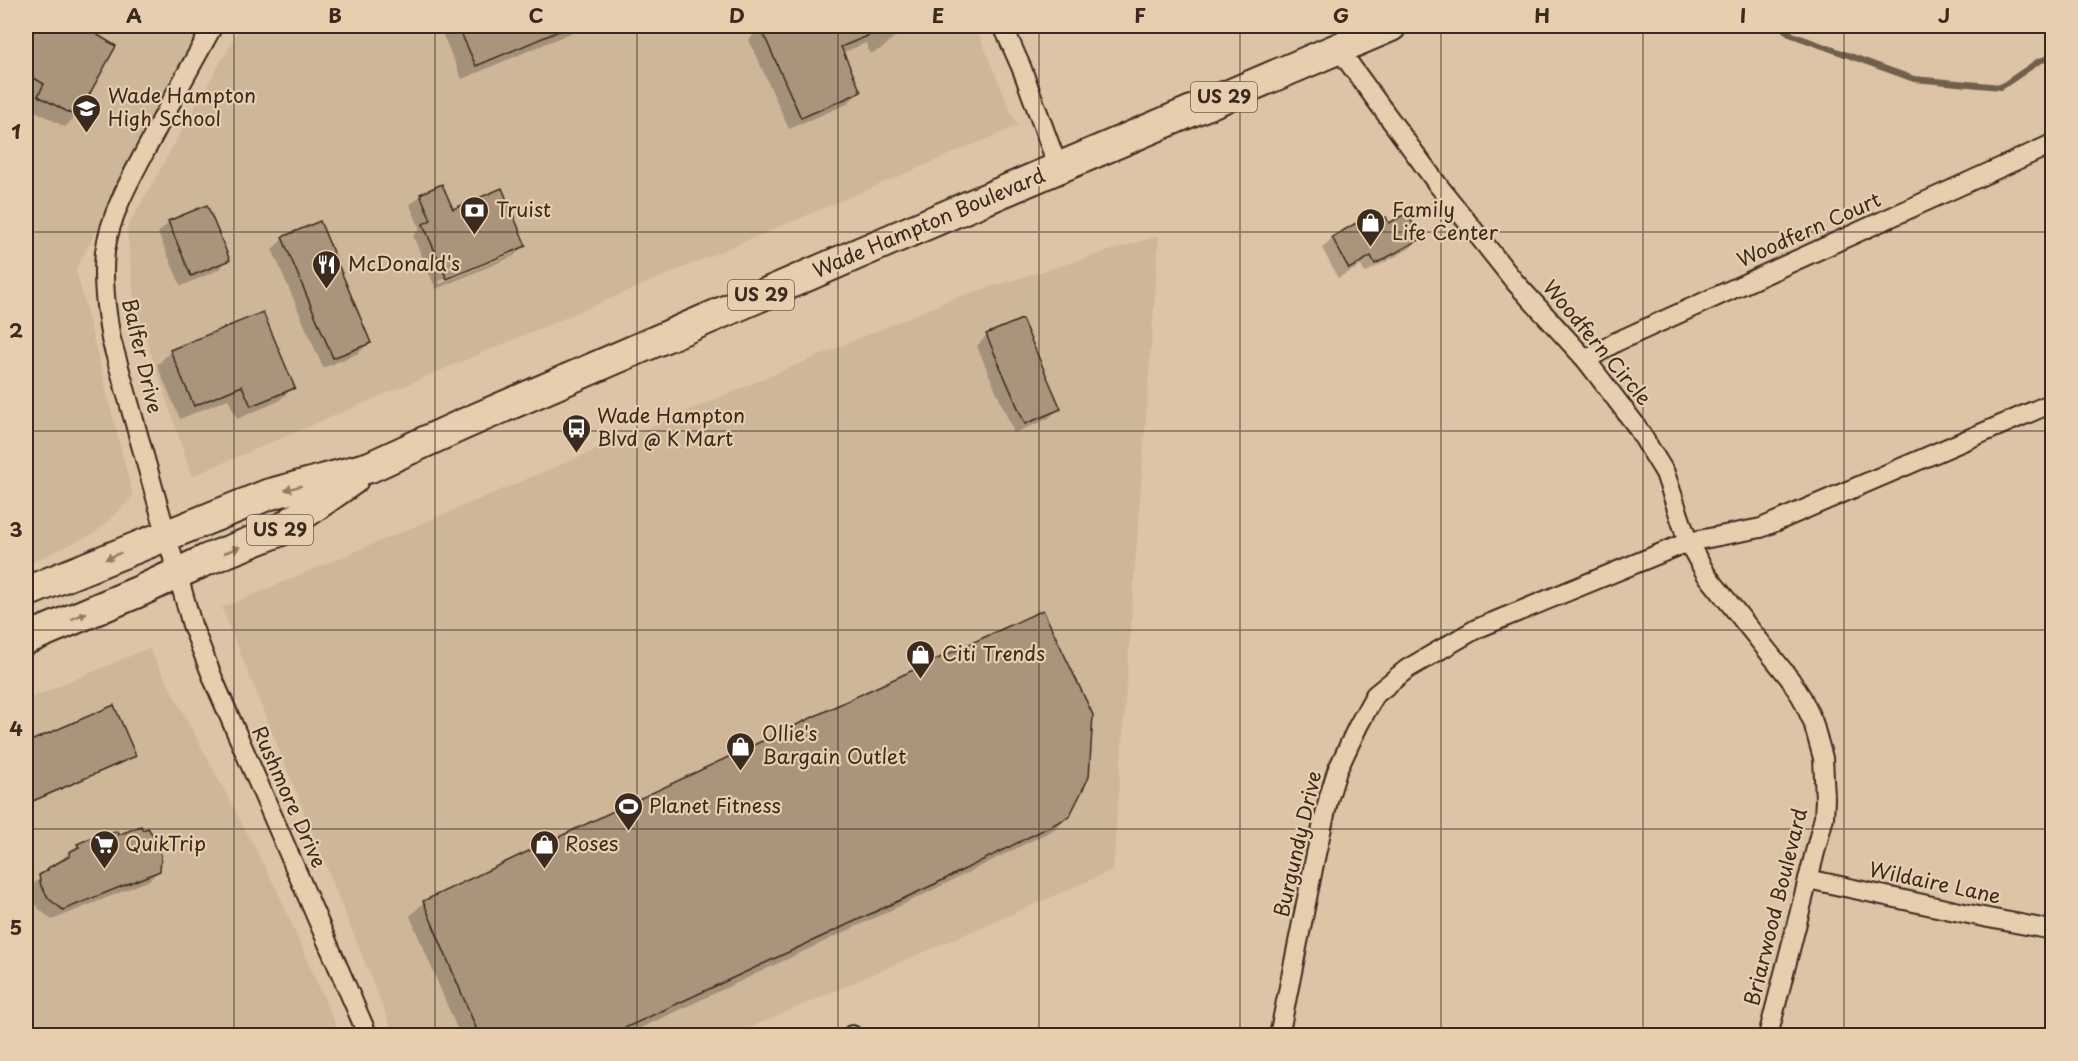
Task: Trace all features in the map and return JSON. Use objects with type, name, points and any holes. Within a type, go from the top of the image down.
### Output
[{"type":"main road","name":"Wade Hampton Boulevard","points":[[26,592],[267,495],[370,467],[594,367],[1391,26]]},
{"type":"main road","name":"Wade Hampton Boulevard","points":[[26,639],[279,531],[370,467]]},
{"type":"street","name":"Balfer Drive","points":[[178,573],[111,339],[104,296],[106,250],[112,224],[129,183],[213,26]]},
{"type":"street","points":[[1003,26],[1022,69],[1058,167]]},
{"type":"street","name":"Woodfern Circle","points":[[1338,48],[1438,185],[1514,280],[1586,360],[1635,424],[1665,473],[1688,542]]},
{"type":"street","name":"Woodfern Court","points":[[1586,360],[1616,342],[2052,144]]},
{"type":"street","points":[[1688,542],[1761,528],[2052,403]]},
{"type":"street","name":"Briarwood Boulevard","points":[[1688,542],[1706,574],[1803,698],[1813,722],[1823,759],[1824,817],[1768,1035]]},
{"type":"street","name":"Burgundy Drive","points":[[1279,1035],[1329,797],[1337,771],[1375,695],[1407,669],[1476,629],[1688,542]]},
{"type":"street","name":"Rushmore Drive","points":[[178,573],[192,625],[214,681],[368,1035]]},
{"type":"street","name":"Wildaire Lane","points":[[1808,879],[2052,930]]},
{"type":"shaded area","points":[[26,26],[206,26],[76,269],[133,497],[95,533],[26,565]]},
{"type":"shaded area","points":[[241,26],[975,26],[1017,126],[192,476],[135,306],[127,228]]},
{"type":"shaded area","points":[[1159,236],[1113,870],[733,1035],[394,1035],[222,608],[957,297]]},
{"type":"shaded area","points":[[149,648],[277,890],[340,1035],[26,1036],[26,700]]},
{"type":"building","points":[[26,26],[100,26],[96,34],[116,46],[77,117],[38,96],[44,84],[26,73]]},
{"type":"building","points":[[458,26],[571,26],[476,66]]},
{"type":"building","points":[[760,26],[892,26],[841,47],[861,92],[801,118]]},
{"type":"building","name":"Truist","points":[[442,184],[453,209],[502,188],[526,246],[447,279],[423,224],[431,220],[420,194]]},
{"type":"building","points":[[207,205],[230,260],[191,276],[168,221]]},
{"type":"building","name":"Family Life Center","points":[[1407,213],[1421,239],[1375,264],[1371,256],[1349,269],[1332,237],[1356,223],[1360,231],[1386,217],[1389,223]]},
{"type":"building","name":"McDonald's","points":[[320,221],[371,343],[333,358],[282,237]]},
{"type":"building","points":[[263,312],[295,388],[251,406],[242,386],[194,406],[170,350]]},
{"type":"building","points":[[1022,319],[1061,409],[1025,424],[986,334]]},
{"type":"building","points":[[1043,610],[1093,715],[1089,777],[1069,817],[937,883],[610,1035],[479,1035],[423,901]]},
{"type":"building","points":[[114,705],[136,756],[26,804],[26,743]]},
{"type":"building","name":"QuikTrip","points":[[141,826],[143,830],[148,828],[159,844],[160,871],[63,910],[49,899],[41,886],[39,875],[70,856],[69,852],[79,847],[77,844],[104,832],[106,836],[117,831],[118,835]]},
{"type":"waterway","points":[[1780,26],[1792,35],[1914,79],[2001,87],[2039,61],[2052,57]]},
{"type":"place","name":"Wade Hampton High School","points":[[87,134]]},
{"type":"place","name":"Truist","points":[[475,236]]},
{"type":"place","name":"Family Life Center","points":[[1371,248]]},
{"type":"place","name":"McDonald's","points":[[327,290]]},
{"type":"place","name":"Wade Hampton Blvd @ K Mart","points":[[576,454]]},
{"type":"place","name":"Citi Trends","points":[[921,680]]},
{"type":"place","name":"Ollie's Bargain Outlet","points":[[741,772]]},
{"type":"place","name":"Planet Fitness","points":[[628,832]]},
{"type":"place","name":"QuikTrip","points":[[104,870]]},
{"type":"place","name":"Roses","points":[[544,870]]}]
